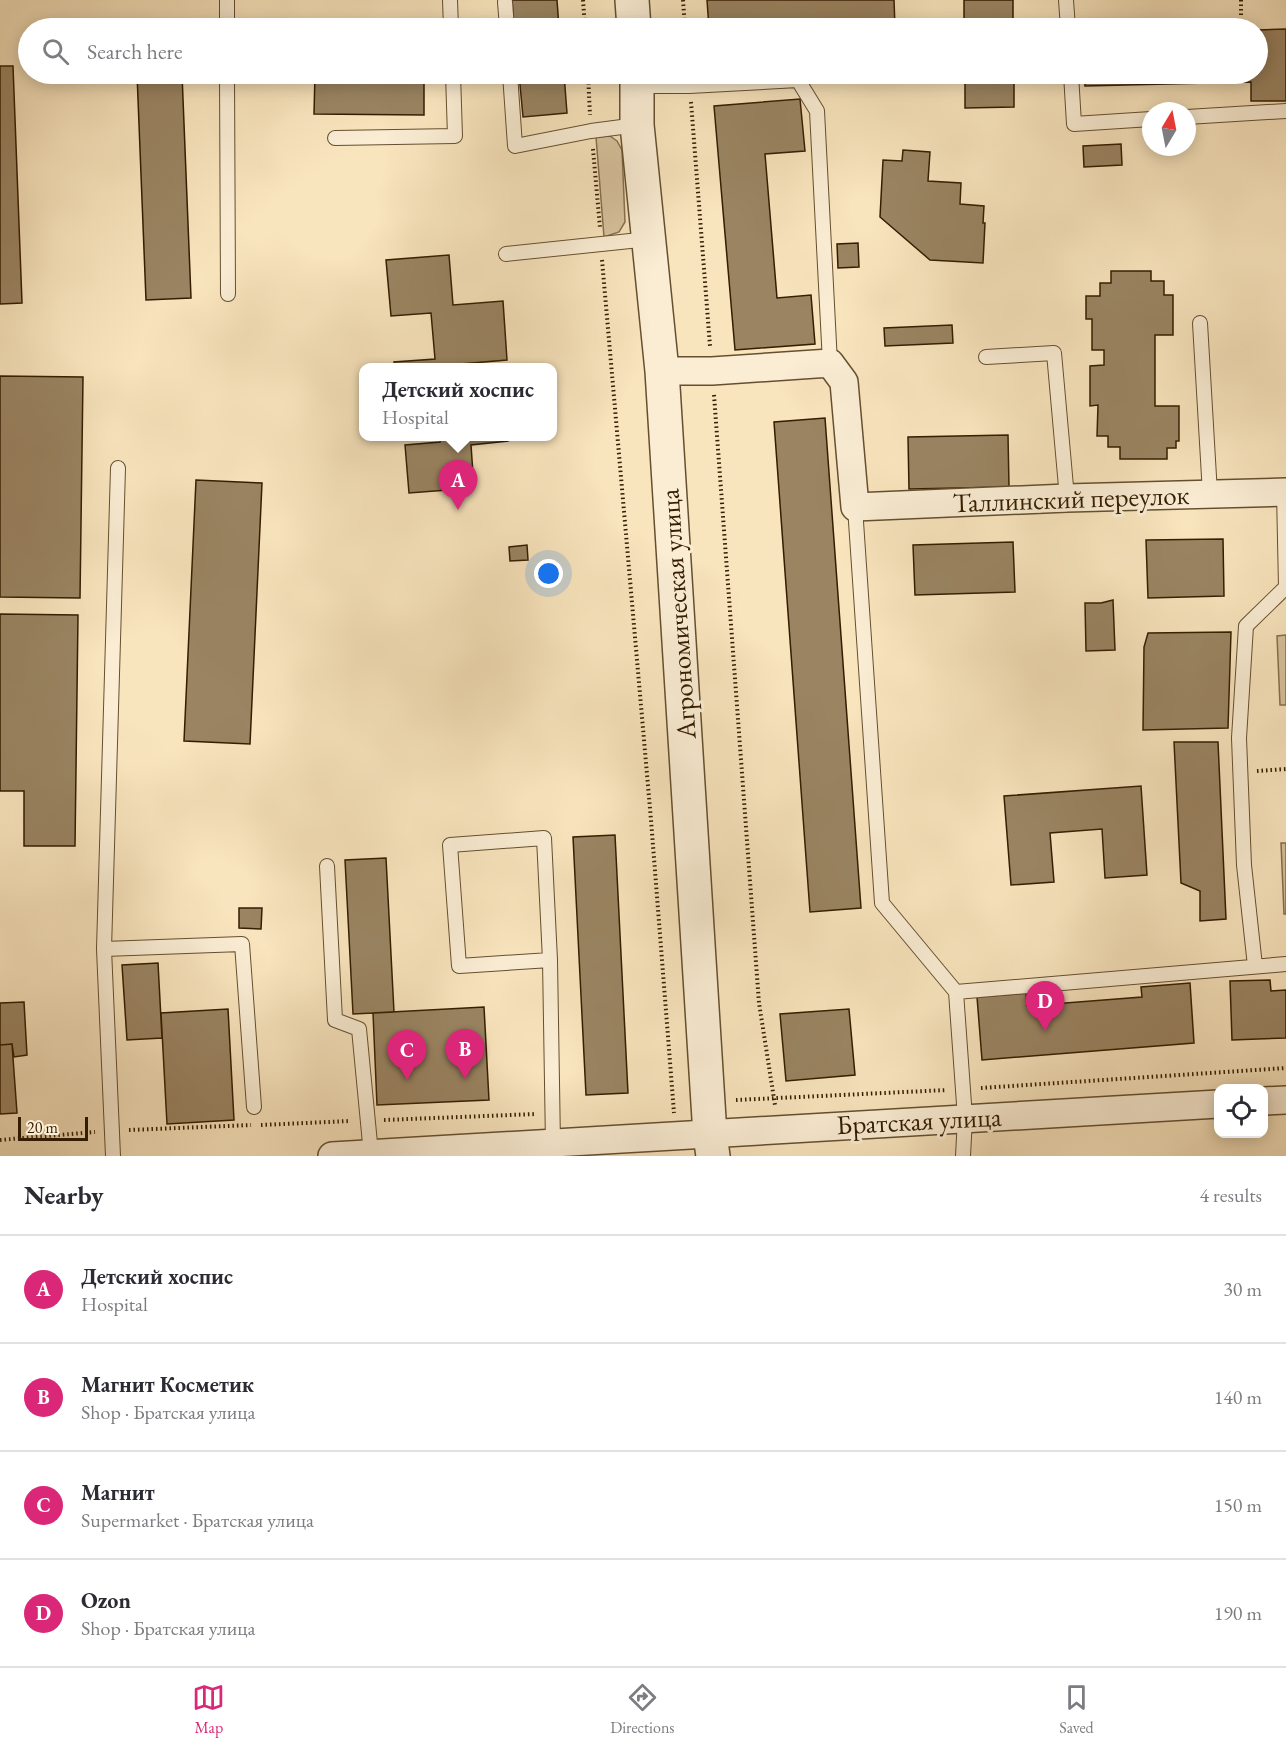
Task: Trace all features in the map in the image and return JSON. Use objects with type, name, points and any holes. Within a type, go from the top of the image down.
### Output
[{"type":"street","points":[[632,0],[633,18]]},
{"type":"street","name":"Агрономическая улица","points":[[637,84],[637,125],[662,371],[712,1145]]},
{"type":"street","points":[[662,371],[712,371],[830,363],[844,382],[855,507]]},
{"type":"street","name":"Таллинский переулок","points":[[855,507],[1285,492]]},
{"type":"street","points":[[1268,1101],[1286,1100]]},
{"type":"street","name":"Братская улица","points":[[332,1156],[676,1136],[712,1145],[778,1129],[1214,1104]]},
{"type":"lane","points":[[227,0],[227,18]]},
{"type":"lane","points":[[450,0],[451,18]]},
{"type":"lane","points":[[1066,0],[1067,18]]},
{"type":"lane","points":[[505,2],[506,18]]},
{"type":"lane","points":[[227,84],[228,294]]},
{"type":"lane","points":[[335,138],[455,136],[453,84]]},
{"type":"lane","points":[[511,84],[515,146],[591,131],[637,125]]},
{"type":"lane","points":[[672,84],[689,86],[725,84]]},
{"type":"lane","points":[[800,84],[817,111],[830,363]]},
{"type":"lane","points":[[1072,84],[1074,124],[1142,120]]},
{"type":"lane","points":[[1196,116],[1286,111]]},
{"type":"lane","points":[[506,254],[648,239]]},
{"type":"lane","points":[[1200,323],[1210,494]]},
{"type":"lane","points":[[986,357],[1053,352],[1067,498]]},
{"type":"lane","points":[[113,1156],[104,949],[118,468]]},
{"type":"lane","points":[[1255,966],[1244,865],[1239,738],[1246,626],[1286,587],[1285,492]]},
{"type":"lane","points":[[855,507],[882,903],[956,992],[963,1089],[963,1156]]},
{"type":"lane","points":[[550,960],[459,966],[450,845],[544,838],[550,960],[553,1144]]},
{"type":"lane","points":[[327,866],[335,1020],[359,1029],[371,1154]]},
{"type":"lane","points":[[104,949],[242,945],[254,1107]]},
{"type":"lane","points":[[956,992],[1286,964]]},
{"type":"path","points":[[583,0],[584,18]]},
{"type":"path","points":[[683,0],[684,18]]},
{"type":"path","points":[[1241,0],[1241,15]]},
{"type":"path","points":[[589,84],[676,1136]]},
{"type":"path","points":[[689,86],[759,1003],[778,1129]]},
{"type":"path","points":[[1240,772],[1286,769]]},
{"type":"path","points":[[708,1100],[775,1099],[963,1089],[1286,1068]]},
{"type":"path","points":[[0,1140],[112,1131],[553,1114]]},
{"type":"shaded area","points":[[610,136],[617,141],[622,150],[625,222],[619,232],[604,237],[596,137]]},
{"type":"shaded area","points":[[1286,635],[1286,705],[1280,705],[1277,636]]},
{"type":"shaded area","points":[[1281,843],[1286,843],[1286,914],[1284,914]]},
{"type":"building","points":[[512,0],[557,0],[558,18],[513,18]]},
{"type":"building","points":[[707,0],[894,0],[895,18],[708,18]]},
{"type":"building","points":[[964,0],[1013,0],[1013,18],[964,18]]},
{"type":"building","points":[[1286,29],[1286,101],[1251,101],[1251,84],[1268,84],[1268,30]]},
{"type":"building","points":[[0,66],[13,66],[22,303],[0,304]]},
{"type":"building","points":[[137,84],[182,84],[191,298],[146,300]]},
{"type":"building","points":[[315,84],[424,84],[424,115],[314,114]]},
{"type":"building","points":[[520,84],[565,84],[567,113],[523,117]]},
{"type":"building","points":[[965,84],[1014,84],[1014,107],[965,108]]},
{"type":"building","points":[[1085,84],[1168,84],[1085,86]]},
{"type":"building","points":[[800,99],[805,151],[765,154],[777,298],[811,295],[815,344],[735,350],[714,106]]},
{"type":"building","points":[[1121,144],[1122,165],[1084,167],[1083,146]]},
{"type":"building","points":[[903,150],[930,152],[928,181],[961,183],[960,204],[984,206],[983,263],[930,260],[880,217],[883,160],[902,161]]},
{"type":"building","points":[[858,243],[859,267],[838,268],[837,244]]},
{"type":"building","points":[[449,255],[453,305],[503,301],[507,360],[472,363],[394,363],[435,359],[431,313],[391,316],[386,260]]},
{"type":"building","points":[[1111,271],[1151,271],[1151,281],[1164,281],[1164,295],[1173,295],[1173,335],[1155,335],[1155,406],[1179,406],[1179,441],[1176,441],[1176,448],[1167,448],[1167,459],[1120,459],[1120,447],[1108,447],[1108,436],[1097,436],[1098,405],[1090,406],[1090,366],[1104,365],[1104,350],[1092,350],[1092,319],[1086,319],[1086,296],[1100,296],[1100,283],[1111,283]]},
{"type":"building","points":[[952,325],[953,343],[885,346],[884,328]]},
{"type":"building","points":[[0,376],[83,377],[80,598],[0,597]]},
{"type":"building","points":[[825,418],[861,908],[810,912],[774,422]]},
{"type":"building","points":[[1008,435],[1009,487],[909,489],[908,437]]},
{"type":"building","points":[[508,441],[471,445],[474,488],[409,493],[405,445]]},
{"type":"building","points":[[196,480],[262,483],[250,744],[184,741]]},
{"type":"building","points":[[1223,539],[1224,596],[1148,598],[1146,540]]},
{"type":"building","points":[[1013,542],[1015,592],[915,595],[913,545]]},
{"type":"building","points":[[527,545],[528,560],[510,561],[509,547]]},
{"type":"building","points":[[1113,600],[1115,650],[1086,651],[1085,603]]},
{"type":"building","points":[[0,614],[78,615],[75,846],[24,846],[24,791],[0,791]]},
{"type":"building","points":[[1231,632],[1228,728],[1143,730],[1144,647],[1148,633]]},
{"type":"building","points":[[1174,742],[1218,742],[1226,919],[1200,921],[1200,891],[1181,883]]},
{"type":"building","points":[[1141,786],[1147,875],[1105,878],[1102,829],[1050,833],[1054,882],[1011,885],[1004,796]]},
{"type":"building","points":[[615,835],[628,1093],[586,1095],[573,837]]},
{"type":"building","points":[[386,858],[394,1012],[353,1014],[345,860]]},
{"type":"building","points":[[239,908],[262,908],[261,929],[239,928]]},
{"type":"building","points":[[158,963],[162,1038],[127,1040],[122,965]]},
{"type":"building","points":[[1270,980],[1271,991],[1286,990],[1286,1038],[1232,1040],[1230,981]]},
{"type":"building","points":[[1190,983],[1194,1043],[982,1060],[977,997],[1026,993],[1027,1006],[1142,997],[1141,987]]},
{"type":"building","points":[[24,1002],[27,1055],[14,1057],[12,1044],[0,1045],[0,1003]]},
{"type":"building","points":[[484,1007],[489,1100],[377,1105],[373,1013]]},
{"type":"building","points":[[228,1009],[234,1120],[167,1124],[161,1013]]},
{"type":"building","points":[[849,1009],[855,1075],[786,1081],[780,1014]]},
{"type":"building","points":[[12,1044],[17,1113],[0,1114],[0,1045]]},
{"type":"place","name":"Детский хоспис","points":[[458,510]]},
{"type":"place","name":"Ozon","points":[[1045,1031]]},
{"type":"place","name":"Магнит Косметик","points":[[465,1079]]},
{"type":"place","name":"Магнит","points":[[407,1080]]}]
